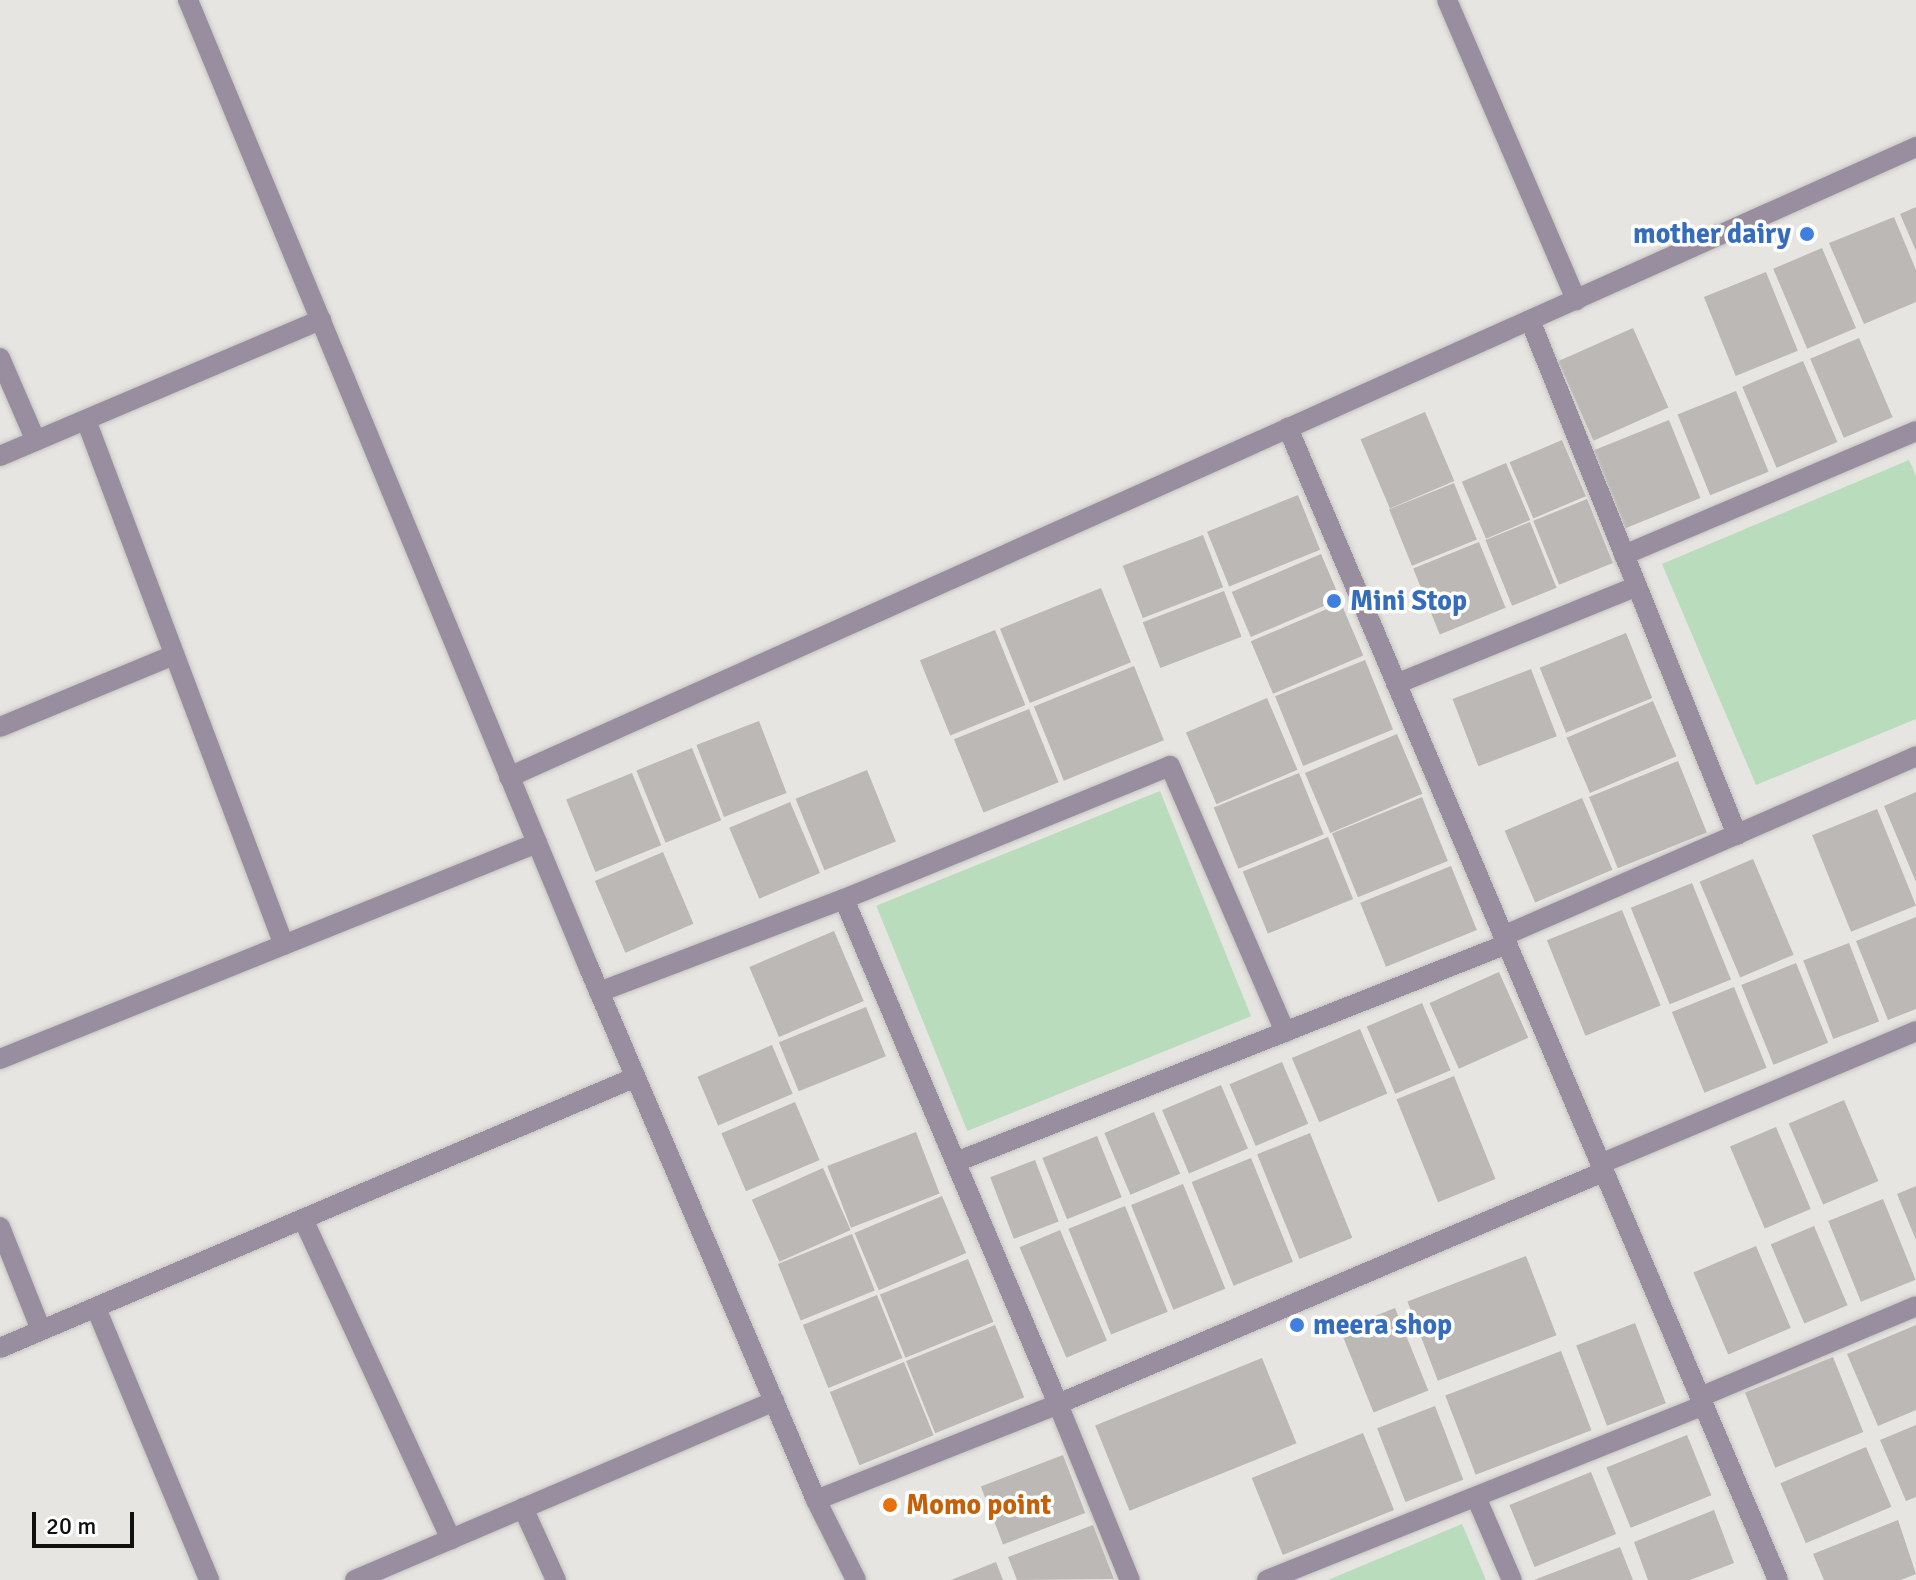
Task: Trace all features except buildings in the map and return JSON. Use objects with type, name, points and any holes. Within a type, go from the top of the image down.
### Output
[{"type":"street","points":[[188,0],[599,992],[816,1500],[856,1580]]},
{"type":"street","points":[[1447,0],[1576,300]]},
{"type":"street","points":[[509,777],[1916,147]]},
{"type":"street","points":[[0,456],[321,320]]},
{"type":"street","points":[[1530,320],[1737,835]]},
{"type":"street","points":[[0,358],[36,441]]},
{"type":"street","points":[[86,420],[284,945]]},
{"type":"street","points":[[1288,428],[1778,1580]]},
{"type":"street","points":[[1624,555],[1916,431]]},
{"type":"street","points":[[1396,684],[1637,586]]},
{"type":"street","points":[[0,727],[174,655]]},
{"type":"street","points":[[956,1162],[1285,1032],[1505,940],[1916,756]]},
{"type":"street","points":[[599,992],[844,899],[1170,766],[1285,1032]]},
{"type":"street","points":[[0,1059],[537,843]]},
{"type":"street","points":[[844,899],[1130,1580]]},
{"type":"street","points":[[816,1500],[1058,1404],[1916,1031]]},
{"type":"street","points":[[0,1348],[636,1077]]},
{"type":"street","points":[[303,1219],[451,1539]]},
{"type":"street","points":[[0,1227],[41,1330]]},
{"type":"street","points":[[1267,1580],[1476,1497],[1916,1306]]},
{"type":"street","points":[[96,1308],[209,1580]]},
{"type":"street","points":[[355,1580],[774,1401]]},
{"type":"street","points":[[1476,1497],[1512,1580]]},
{"type":"street","points":[[523,1508],[556,1580]]},
{"type":"green space","points":[[1909,460],[1916,476],[1916,719],[1756,785],[1662,564]]},
{"type":"green space","points":[[1160,791],[1251,1016],[967,1131],[876,906]]},
{"type":"green space","points":[[1462,1524],[1486,1580],[1328,1580]]},
{"type":"place","name":"mother dairy","points":[[1807,234]]},
{"type":"place","name":"Mini Stop","points":[[1334,601]]},
{"type":"place","name":"meera shop","points":[[1297,1325]]},
{"type":"place","name":"Momo point","points":[[890,1505]]}]
